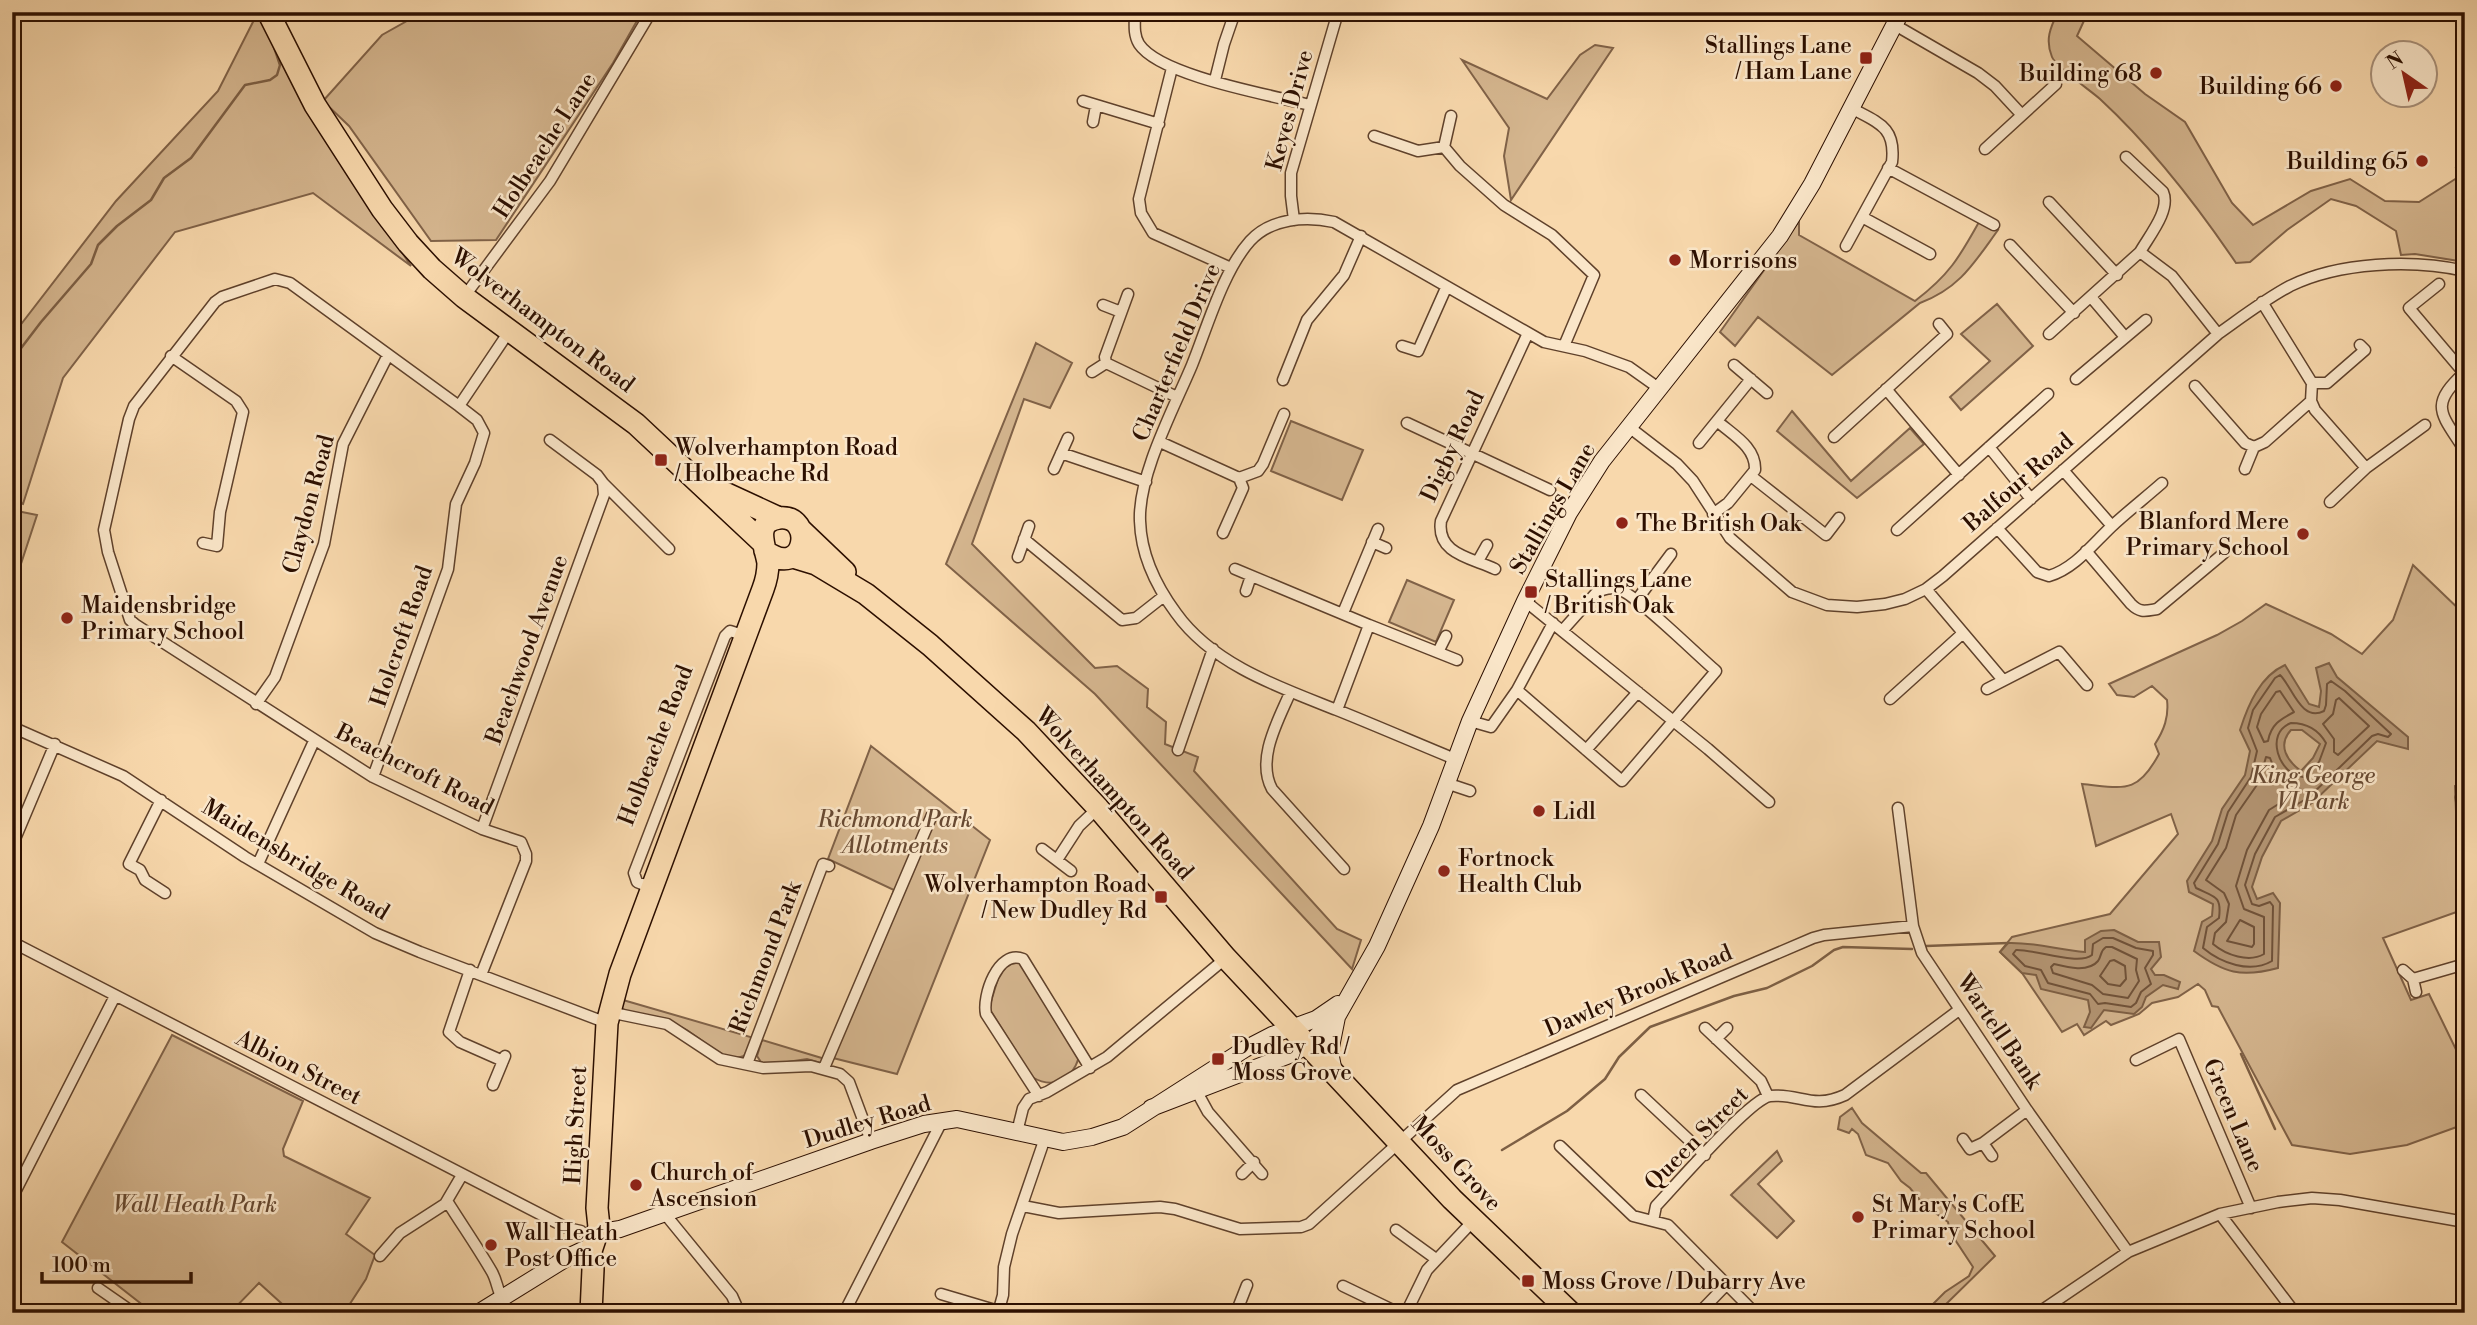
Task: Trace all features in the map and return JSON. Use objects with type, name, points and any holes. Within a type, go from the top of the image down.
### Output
[{"type":"highway","name":"Wolverhampton Road","points":[[268,12],[315,105],[382,209],[432,269],[464,297],[627,417],[763,546]]},
{"type":"highway","name":"Wolverhampton Road","points":[[693,477],[779,518]]},
{"type":"highway","points":[[779,518],[796,523],[803,536],[801,548],[792,557],[782,560],[775,559],[763,546],[766,526],[779,518]]},
{"type":"highway","name":"Wolverhampton Road","points":[[801,530],[866,594],[986,693],[1026,731],[1098,808],[1226,958],[1302,1036]]},
{"type":"highway","name":"Holbeache Road","points":[[608,1018],[620,974],[768,573],[763,546]]},
{"type":"highway","name":"Wolverhampton Road","points":[[792,557],[816,564],[866,594]]},
{"type":"highway","name":"Holbeache Road","points":[[748,631],[792,557]]},
{"type":"highway","name":"High Street","points":[[591,1313],[593,1269],[590,1229],[597,1208],[608,1018]]},
{"type":"highway","name":"Moss Grove","points":[[1302,1036],[1559,1309]]},
{"type":"main road","name":"Stallings Lane","points":[[1302,1036],[1338,1015],[1382,935],[1431,826],[1470,721],[1569,513],[1602,461],[1780,236],[1812,184],[1897,16]]},
{"type":"main road","name":"Stallings Lane","points":[[1302,1036],[1316,1019],[1351,994]]},
{"type":"main road","points":[[1256,1043],[1268,1023],[1265,999]]},
{"type":"main road","points":[[1334,1072],[1331,1045],[1338,1015]]},
{"type":"main road","name":"Dudley Road","points":[[590,1229],[611,1231],[871,1141],[942,1121],[957,1119],[1063,1142],[1109,1133],[1256,1043],[1302,1036]]},
{"type":"main road","name":"Dudley Road","points":[[1151,1108],[1292,1054],[1302,1036]]},
{"type":"main road","points":[[478,1313],[570,1256],[585,1249],[591,1251]]},
{"type":"street","name":"Holbeache Lane","points":[[464,297],[550,181],[651,12]]},
{"type":"street","points":[[1136,12],[1135,33],[1140,45],[1150,55],[1172,68],[1310,105]]},
{"type":"street","points":[[1215,80],[1235,12]]},
{"type":"street","name":"Keyes Drive","points":[[1294,220],[1291,173],[1338,12]]},
{"type":"street","points":[[1897,16],[1995,86],[2021,114]]},
{"type":"street","points":[[1172,68],[1139,199],[1141,213],[1153,233],[1231,268]]},
{"type":"street","points":[[1985,149],[2056,84]]},
{"type":"street","points":[[1083,101],[1158,124]]},
{"type":"street","points":[[1093,122],[1096,106]]},
{"type":"street","points":[[1846,246],[1892,162],[1893,142],[1888,131],[1877,122],[1851,108]]},
{"type":"street","points":[[1444,147],[1451,116]]},
{"type":"street","points":[[1374,136],[1418,151],[1444,147]]},
{"type":"street","points":[[1444,147],[1460,166],[1504,205],[1552,235],[1594,275],[1564,346]]},
{"type":"street","points":[[2049,334],[2140,252],[2159,219],[2165,197],[2163,192],[2126,157]]},
{"type":"street","points":[[1888,168],[1994,225]]},
{"type":"street","points":[[2049,202],[2117,275]]},
{"type":"street","points":[[2061,215],[2069,206]]},
{"type":"street","points":[[1862,217],[1930,254]]},
{"type":"street","name":"Charterfield Drive","points":[[1455,760],[1290,693],[1230,661],[1184,623],[1151,573],[1143,544],[1141,500],[1177,397],[1231,268],[1251,241],[1262,232],[1283,222],[1317,219],[1334,222],[1544,342],[1629,367],[1660,389]]},
{"type":"street","points":[[1283,380],[1307,320],[1344,275],[1360,236]]},
{"type":"street","points":[[2010,245],[2074,313]]},
{"type":"street","points":[[2140,252],[2172,276],[2218,334]]},
{"type":"street","name":"Balfour Road","points":[[1629,427],[1677,464],[1693,481],[1730,538],[1792,592],[1827,605],[1857,607],[1885,604],[1926,589],[2218,334],[2262,302],[2293,285],[2337,270],[2379,265],[2444,266],[2465,271]]},
{"type":"street","name":"Beachcroft Road","points":[[475,972],[526,862],[521,842],[482,829],[373,777],[256,704],[130,620],[108,552],[104,530],[134,406],[215,302],[222,297],[275,279],[290,283],[459,405],[477,420],[481,428]]},
{"type":"street","points":[[2439,284],[2409,308],[2464,372],[2446,391],[2440,404],[2444,418],[2465,451]]},
{"type":"street","points":[[1402,346],[1418,351],[1446,288]]},
{"type":"street","points":[[1106,363],[1105,357],[1128,294]]},
{"type":"street","points":[[2091,297],[2125,337]]},
{"type":"street","points":[[2262,302],[2312,383],[2311,401],[2321,419],[2366,468]]},
{"type":"street","points":[[1103,305],[1121,312]]},
{"type":"street","points":[[2076,379],[2146,320]]},
{"type":"street","points":[[1834,437],[1947,334],[1938,324]]},
{"type":"street","points":[[459,405],[510,330]]},
{"type":"street","name":"Digby Road","points":[[1495,569],[1452,551],[1444,544],[1440,528],[1471,454],[1528,333]]},
{"type":"street","points":[[2312,383],[2327,383],[2365,350],[2360,345]]},
{"type":"street","name":"Claydon Road","points":[[256,704],[275,677],[324,544],[343,444],[388,355]]},
{"type":"street","points":[[171,356],[236,401],[243,412],[220,512],[217,546],[202,543]]},
{"type":"street","points":[[1106,363],[1177,397]]},
{"type":"street","points":[[1092,372],[1106,363]]},
{"type":"street","points":[[1734,365],[1767,393]]},
{"type":"street","points":[[1699,443],[1751,379]]},
{"type":"street","points":[[2195,386],[2245,443],[2254,447]]},
{"type":"street","points":[[1886,389],[1959,475]]},
{"type":"street","points":[[1897,530],[2048,394]]},
{"type":"street","points":[[2245,469],[2254,447],[2264,442],[2311,401]]},
{"type":"street","points":[[1239,478],[1258,471],[1263,464],[1284,414]]},
{"type":"street","points":[[1713,514],[1728,503],[1751,476],[1756,464],[1751,450],[1717,421]]},
{"type":"street","points":[[1407,422],[1550,490]]},
{"type":"street","points":[[2330,502],[2366,468],[2425,425]]},
{"type":"street","name":"Holcroft Road","points":[[373,777],[448,569],[456,504],[481,445],[484,433],[481,428]]},
{"type":"street","points":[[1054,470],[1068,439]]},
{"type":"street","points":[[550,440],[597,475],[669,548]]},
{"type":"street","points":[[1160,442],[1239,478],[1243,488],[1223,533]]},
{"type":"street","points":[[1989,447],[2031,499]]},
{"type":"street","points":[[1061,453],[1146,482]]},
{"type":"street","points":[[2063,470],[2112,526]]},
{"type":"street","points":[[1751,476],[1826,534],[1839,518]]},
{"type":"street","name":"Beachwood Avenue","points":[[482,829],[604,495],[603,483]]},
{"type":"street","points":[[1997,528],[2037,572],[2042,575],[2055,574],[2086,551],[2162,483]]},
{"type":"street","points":[[1018,557],[1029,526]]},
{"type":"street","points":[[1343,613],[1378,528]]},
{"type":"street","points":[[1024,539],[1122,620],[1136,618],[1164,596]]},
{"type":"street","points":[[1372,542],[1386,548]]},
{"type":"street","points":[[1478,561],[1487,545]]},
{"type":"street","points":[[2086,551],[2131,604],[2143,612],[2157,609],[2224,553]]},
{"type":"street","points":[[1636,601],[1671,554]]},
{"type":"street","points":[[1235,569],[1457,660]]},
{"type":"street","points":[[1246,591],[1251,576]]},
{"type":"street","points":[[1517,690],[1622,781],[1716,671],[1636,601],[1617,589],[1602,589],[1562,631]]},
{"type":"street","points":[[1926,589],[2003,680]]},
{"type":"street","points":[[1525,601],[1673,720],[1769,803]]},
{"type":"street","points":[[1470,721],[1491,727],[1517,690],[1553,623]]},
{"type":"street","points":[[1337,710],[1369,625]]},
{"type":"street","points":[[1890,699],[1962,634]]},
{"type":"street","points":[[1438,652],[1446,636]]},
{"type":"street","points":[[1178,750],[1213,649]]},
{"type":"street","points":[[1987,689],[2059,652],[2087,685]]},
{"type":"street","points":[[1586,750],[1638,692]]},
{"type":"street","points":[[1290,693],[1272,735],[1267,762],[1268,781],[1272,789],[1344,869]]},
{"type":"street","name":"Maidensbridge Road","points":[[12,727],[123,776],[245,857],[375,933],[475,972],[608,1018],[667,1024],[711,1055],[763,1069],[794,1066],[824,1068]]},
{"type":"street","name":"Beachcroft Road","points":[[258,864],[314,741]]},
{"type":"street","points":[[12,846],[55,744]]},
{"type":"street","points":[[1446,783],[1470,791]]},
{"type":"street","points":[[2461,797],[2465,837]]},
{"type":"street","points":[[161,800],[124,861],[140,870],[145,880],[166,893]]},
{"type":"street","points":[[1057,860],[1080,826],[1098,808]]},
{"type":"street","name":"Wartell Bank","points":[[1898,808],[1913,926],[1922,953],[2027,1110],[2128,1252]]},
{"type":"street","points":[[871,1141],[849,1082],[840,1074],[824,1068],[932,815]]},
{"type":"street","points":[[1042,849],[1071,870]]},
{"type":"street","name":"Richmond Park","points":[[747,1065],[823,864]]},
{"type":"street","name":"Dawley Brook Road","points":[[1023,1206],[1059,1213],[1160,1207],[1240,1229],[1301,1227],[1316,1219],[1451,1094],[1466,1086],[1813,938],[1913,926]]},
{"type":"street","name":"Albion Street","points":[[12,942],[462,1175],[565,1233],[590,1229]]},
{"type":"street","points":[[1039,1096],[984,1007],[994,977],[1002,963],[1009,958],[1023,959],[1090,1068]]},
{"type":"street","points":[[1017,1132],[1023,1108],[1029,1099],[1107,1058],[1226,958]]},
{"type":"street","points":[[2413,979],[2465,964]]},
{"type":"street","points":[[2403,970],[2413,979],[2416,992]]},
{"type":"street","points":[[475,972],[449,1032],[460,1042],[504,1059],[494,1085]]},
{"type":"street","points":[[12,1198],[115,996]]},
{"type":"street","name":"Queen Street","points":[[1653,1222],[1656,1206],[1761,1100],[1768,1096],[1814,1102],[1838,1098],[1959,1010]]},
{"type":"street","points":[[1704,1028],[1761,1081],[1768,1096]]},
{"type":"street","points":[[1716,1039],[1727,1028]]},
{"type":"street","name":"Green Lane","points":[[2136,1060],[2179,1039],[2251,1208]]},
{"type":"street","points":[[1197,1092],[1208,1112],[1262,1174]]},
{"type":"street","points":[[1641,1095],[1704,1155]]},
{"type":"street","points":[[1963,1139],[1970,1149],[1983,1143],[2027,1110]]},
{"type":"street","points":[[844,1313],[942,1121]]},
{"type":"street","points":[[940,1294],[1001,1312],[1004,1267],[1012,1234],[1045,1138]]},
{"type":"street","points":[[1983,1143],[1992,1156]]},
{"type":"street","points":[[1561,1146],[1633,1216],[1668,1225],[1755,1313]]},
{"type":"street","points":[[1242,1174],[1254,1162]]},
{"type":"street","points":[[380,1256],[400,1233],[447,1201],[462,1175]]},
{"type":"street","points":[[2038,1313],[2128,1252],[2220,1214],[2312,1198],[2340,1200],[2465,1222]]},
{"type":"street","points":[[447,1201],[492,1273],[502,1298]]},
{"type":"street","points":[[665,1214],[732,1296],[736,1305],[734,1313]]},
{"type":"street","points":[[2220,1214],[2295,1313]]},
{"type":"street","points":[[1406,1313],[1420,1281],[1436,1259],[1474,1220]]},
{"type":"street","points":[[1396,1230],[1436,1259]]},
{"type":"street","points":[[1699,1313],[1726,1285]]},
{"type":"street","points":[[1236,1313],[1247,1286]]},
{"type":"street","points":[[1343,1286],[1399,1313]]},
{"type":"street","points":[[98,1288],[134,1313]]},
{"type":"green space","points":[[258,12],[336,153],[411,266],[313,193],[175,232],[63,378],[23,504],[12,500],[12,336],[116,201],[218,91]]},
{"type":"green space","points":[[423,12],[448,12],[462,19],[470,12],[642,12],[613,63],[496,240],[431,241],[349,126],[323,101],[382,35]]},
{"type":"green space","points":[[2058,12],[2088,12],[2077,36],[2145,94],[2185,122],[2232,203],[2253,225],[2311,191],[2350,179],[2385,201],[2419,202],[2460,176],[2456,168],[2465,164],[2465,262],[2415,254],[2401,255],[2396,231],[2356,206],[2331,199],[2287,230],[2250,262],[2236,263],[2156,157],[2100,99],[2052,57],[2049,40]]},
{"type":"green space","points":[[1595,45],[1613,48],[1511,200],[1504,156],[1509,128],[1462,60],[1547,99],[1580,55]]},
{"type":"green space","points":[[1799,221],[1799,235],[1915,301],[1937,283],[1952,265],[1979,222],[1998,230],[1956,282],[1920,303],[1832,375],[1758,317],[1735,346],[1720,332]]},
{"type":"green space","points":[[1997,304],[2033,346],[1961,410],[1950,397],[1990,361],[1961,334]]},
{"type":"green space","points":[[1036,343],[1072,363],[1050,408],[1024,399],[972,544],[1095,668],[1117,666],[1148,689],[1147,707],[1166,722],[1165,744],[1198,757],[1194,771],[1337,929],[1361,940],[1352,969],[1095,694],[946,564]]},
{"type":"green space","points":[[1792,411],[1851,481],[1910,428],[1924,444],[1857,498],[1777,431]]},
{"type":"green space","points":[[1291,421],[1363,450],[1342,500],[1271,471]]},
{"type":"green space","points":[[12,510],[37,515],[12,585]]},
{"type":"green space","name":"King George VI Park","points":[[2413,565],[2465,615],[2465,783],[2455,786],[2457,837],[2465,878],[2465,909],[2383,938],[2411,1000],[2429,994],[2465,1068],[2465,1124],[2407,1145],[2350,1154],[2292,1145],[2218,1007],[2212,1006],[2205,990],[2198,984],[2178,997],[2152,1003],[2139,1014],[2111,1025],[2106,1021],[2084,1035],[2077,1024],[2062,1032],[2022,973],[2000,952],[2012,937],[2110,914],[2178,834],[2171,814],[2096,846],[2082,784],[2128,786],[2144,777],[2159,754],[2155,744],[2167,712],[2167,700],[2152,686],[2134,697],[2117,695],[2109,684],[2217,635],[2266,604],[2331,634],[2362,654],[2393,620]]},
{"type":"green space","points":[[1407,580],[1454,600],[1436,642],[1389,622]]},
{"type":"green space","name":"Richmond Park Allotments","points":[[871,746],[990,840],[897,1074],[833,1058],[894,890],[828,859]]},
{"type":"green space","points":[[1012,960],[1021,963],[1079,1057],[1072,1072],[1061,1080],[1048,1083],[1032,1077],[989,1008],[1000,972]]},
{"type":"green space","points":[[623,1000],[754,1038],[744,1056],[729,1056],[713,1049],[677,1025],[628,1012],[621,1008]]},
{"type":"green space","name":"Wall Heath Park","points":[[172,1035],[303,1101],[283,1149],[284,1156],[370,1198],[346,1234],[375,1255],[366,1279],[344,1313],[292,1313],[259,1283],[230,1313],[153,1313],[62,1242]]},
{"type":"green space","points":[[762,1040],[825,1059],[824,1064],[807,1059],[767,1065],[757,1056]]},
{"type":"green space","points":[[1852,1108],[1862,1123],[1921,1173],[1926,1173],[1995,1256],[1937,1313],[1924,1313],[1945,1292],[1969,1276],[1973,1267],[1950,1232],[1948,1222],[1923,1204],[1888,1163],[1866,1155],[1858,1134],[1852,1129],[1849,1133],[1838,1129],[1840,1117]]},
{"type":"green space","points":[[1777,1151],[1782,1161],[1758,1184],[1794,1221],[1777,1238],[1731,1195]]},
{"type":"water","points":[[2329,663],[2337,677],[2408,737],[2408,749],[2377,741],[2312,803],[2281,821],[2262,857],[2252,887],[2257,899],[2273,893],[2280,903],[2278,968],[2253,973],[2233,972],[2194,951],[2202,922],[2212,916],[2213,904],[2189,892],[2187,881],[2212,841],[2222,809],[2245,775],[2250,751],[2240,730],[2256,692],[2269,676],[2285,665],[2309,704],[2319,707],[2321,691],[2316,668]],"holes":[[[2291,730],[2302,730],[2320,744],[2313,758],[2301,771],[2288,758],[2284,747]]]},
{"type":"water","points":[[2114,930],[2138,942],[2159,942],[2161,957],[2151,969],[2155,975],[2164,975],[2180,982],[2178,989],[2163,985],[2146,997],[2142,1007],[2134,1014],[2104,1010],[2091,1028],[2084,1027],[2090,1012],[2088,1000],[2041,989],[2036,975],[2022,973],[2000,952],[2008,943],[2085,952],[2085,940],[2101,931]]},
{"type":"waterway","points":[[285,20],[288,12]]},
{"type":"waterway","points":[[12,360],[91,264],[98,245],[117,226],[151,200],[164,178],[191,158],[245,85],[270,80],[277,75],[280,65],[274,47]]},
{"type":"waterway","points":[[1926,946],[2008,943]]},
{"type":"waterway","points":[[1502,1150],[1567,1111],[1605,1079],[1619,1057],[1650,1027],[1734,996],[1767,988],[1843,947],[1912,949]]},
{"type":"waterway","points":[[2241,1054],[2275,1129]]},
{"type":"place","name":"Stallings Lane / Ham Lane","points":[[1866,58]]},
{"type":"place","name":"Building 68","points":[[2156,73]]},
{"type":"place","name":"Building 66","points":[[2336,86]]},
{"type":"place","name":"Building 65","points":[[2422,161]]},
{"type":"place","name":"Morrisons","points":[[1675,260]]},
{"type":"place","name":"Wolverhampton Road / Holbeache Rd","points":[[661,460]]},
{"type":"place","name":"The British Oak","points":[[1622,523]]},
{"type":"place","name":"Blanford Mere Primary School","points":[[2303,534]]},
{"type":"place","name":"Stallings Lane / British Oak","points":[[1531,592]]},
{"type":"place","name":"Maidensbridge Primary School","points":[[67,618]]},
{"type":"place","name":"Lidl","points":[[1539,811]]},
{"type":"place","name":"Fortnock Health Club","points":[[1444,871]]},
{"type":"place","name":"Wolverhampton Road / New Dudley Rd","points":[[1161,897]]},
{"type":"place","name":"Dudley Rd / Moss Grove","points":[[1218,1059]]},
{"type":"place","name":"Church of Ascension","points":[[636,1185]]},
{"type":"place","name":"St Mary's CofE Primary School","points":[[1858,1217]]},
{"type":"place","name":"Wall Heath Post Office","points":[[491,1245]]},
{"type":"place","name":"Moss Grove / Dubarry Ave","points":[[1528,1281]]}]
